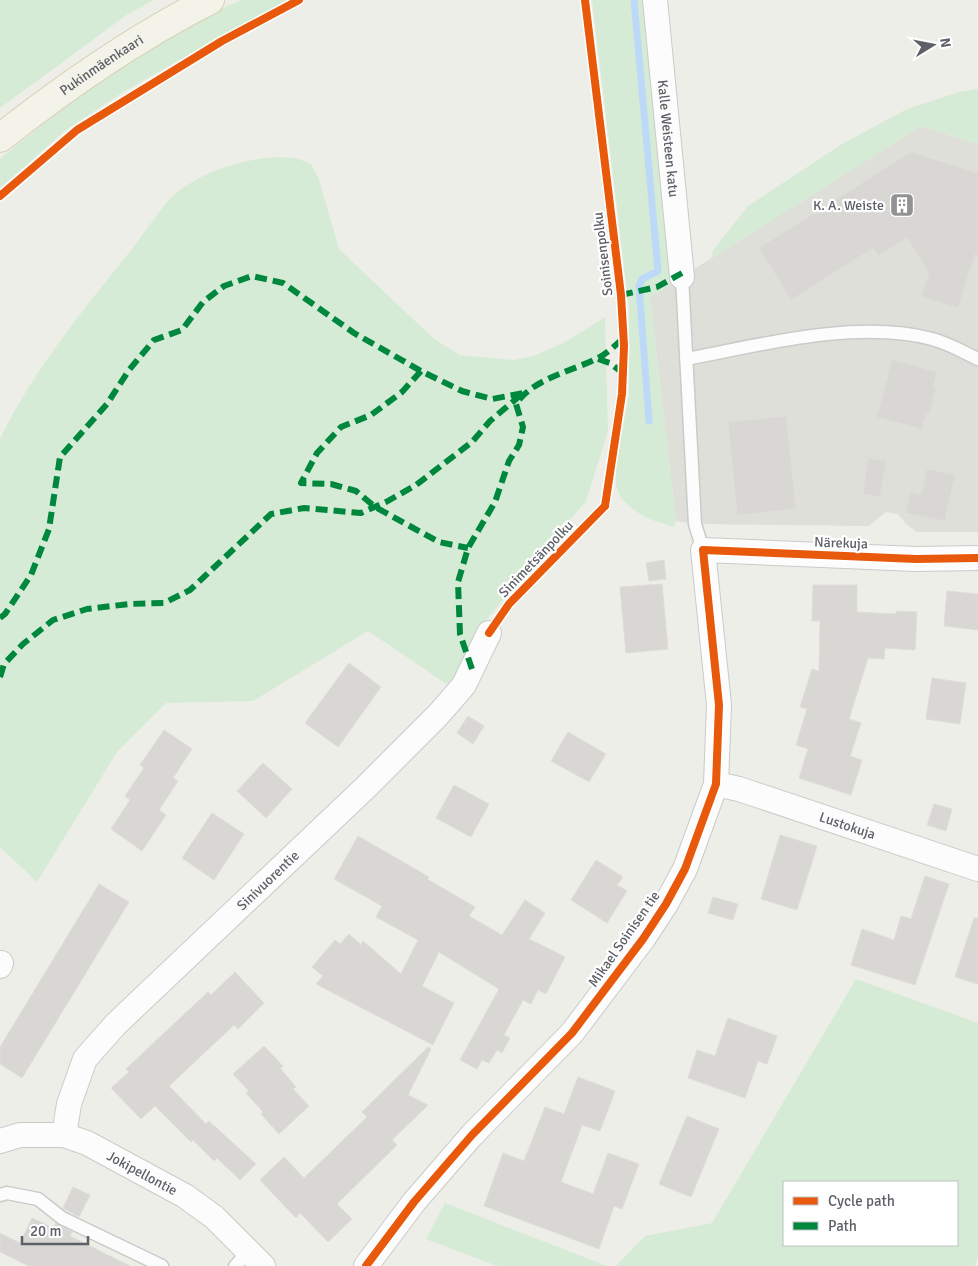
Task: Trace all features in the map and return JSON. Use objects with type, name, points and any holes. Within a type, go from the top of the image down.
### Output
[{"type":"main road","name":"Pukinmäenkaari","points":[[0,138],[50,99],[117,53],[177,17],[210,0]]},
{"type":"street","name":"Kalle Weisteen katu","points":[[655,0],[682,276]]},
{"type":"street","name":"Närekuja","points":[[702,550],[916,559],[978,558]]},
{"type":"street","name":"Mikael Soinisen tie","points":[[366,1266],[414,1202],[472,1135],[572,1032],[644,939],[685,869],[716,784],[719,705],[702,550]]},
{"type":"street","name":"Sinivuorentie","points":[[64,1135],[69,1104],[85,1059],[116,1024],[364,789],[438,715],[464,685],[489,633]]},
{"type":"street","name":"Lustokuja","points":[[716,784],[739,789],[978,869]]},
{"type":"street","name":"Jokipellontie","points":[[0,1141],[20,1135],[64,1135],[87,1143],[185,1196],[214,1217],[249,1261]]},
{"type":"lane","points":[[682,276],[695,524],[702,550]]},
{"type":"lane","points":[[686,359],[815,335],[874,332],[933,339],[978,359]]},
{"type":"lane","points":[[0,1195],[7,1194],[38,1199],[62,1218],[162,1266]]},
{"type":"shaded area","points":[[921,126],[978,144],[978,532],[917,532],[906,524],[898,514],[886,512],[869,526],[695,524],[676,521],[650,297]]},
{"type":"green space","points":[[0,0],[154,0],[128,14],[0,108]]},
{"type":"green space","points":[[241,0],[292,0],[204,46],[125,91],[66,130],[0,188],[0,159],[56,114],[146,51],[208,16]]},
{"type":"green space","points":[[592,0],[646,0],[672,283],[650,297],[676,521],[674,527],[646,518],[630,507],[621,498],[616,486],[616,460],[629,395],[629,309]]},
{"type":"green space","points":[[978,89],[978,144],[921,126],[711,259],[713,250],[748,206],[842,144],[907,109],[959,92]]},
{"type":"green space","points":[[275,157],[296,158],[311,164],[319,180],[339,249],[434,339],[460,355],[513,360],[534,356],[565,342],[605,317],[608,431],[586,501],[483,624],[467,658],[448,685],[368,631],[253,701],[166,703],[117,752],[37,882],[0,847],[0,439],[13,413],[60,341],[171,198],[186,186],[210,173],[236,164]]},
{"type":"green space","points":[[856,979],[978,1023],[978,1257],[975,1266],[616,1266],[645,1236],[712,1223]]},
{"type":"green space","points":[[445,1203],[607,1266],[497,1266],[426,1239]]},
{"type":"building","name":"K. A. Weiste","points":[[911,152],[978,173],[978,255],[975,254],[958,308],[921,296],[929,273],[907,238],[878,256],[873,248],[791,300],[759,248]]},
{"type":"building","points":[[892,360],[937,372],[933,388],[936,389],[929,414],[926,414],[922,429],[877,417]]},
{"type":"building","points":[[786,416],[796,509],[737,515],[728,422]]},
{"type":"building","points":[[868,458],[886,461],[880,497],[863,494]]},
{"type":"building","points":[[927,469],[955,475],[945,521],[905,513],[910,492],[921,495]]},
{"type":"building","points":[[664,560],[666,579],[649,581],[646,563]]},
{"type":"building","points":[[662,584],[668,649],[626,653],[620,587]]},
{"type":"building","points":[[813,585],[857,585],[857,612],[896,614],[896,611],[917,612],[915,650],[885,648],[884,659],[868,658],[849,719],[861,723],[850,756],[862,760],[851,795],[799,778],[808,749],[796,745],[807,709],[800,707],[812,669],[819,671],[820,621],[812,621]]},
{"type":"building","points":[[947,591],[978,594],[978,630],[944,626]]},
{"type":"building","points":[[349,663],[381,687],[338,747],[305,723]]},
{"type":"building","points":[[932,678],[966,683],[960,724],[926,719]]},
{"type":"building","points":[[468,716],[484,726],[473,744],[457,733]]},
{"type":"building","points":[[164,730],[192,749],[173,778],[178,781],[159,810],[166,815],[142,851],[111,829],[130,800],[125,796],[144,768],[140,765]]},
{"type":"building","points":[[568,732],[606,754],[589,782],[551,761]]},
{"type":"building","points":[[263,763],[292,789],[266,818],[237,791]]},
{"type":"building","points":[[454,785],[489,804],[471,837],[436,818]]},
{"type":"building","points":[[934,804],[952,809],[946,831],[927,825]]},
{"type":"building","points":[[212,813],[244,834],[214,880],[182,858]]},
{"type":"building","points":[[780,835],[817,846],[797,910],[761,899]]},
{"type":"building","points":[[358,836],[429,877],[427,879],[475,907],[469,916],[502,935],[525,900],[545,913],[529,939],[565,957],[546,994],[538,990],[531,1004],[523,1000],[504,1035],[510,1038],[502,1053],[497,1050],[489,1063],[482,1060],[477,1069],[460,1060],[499,989],[439,952],[422,986],[454,1003],[433,1045],[316,984],[323,976],[312,967],[335,940],[340,944],[349,934],[361,945],[363,941],[401,974],[418,940],[376,917],[382,906],[334,879]]},
{"type":"building","points":[[596,860],[623,877],[617,885],[627,891],[607,923],[571,900]]},
{"type":"building","points":[[925,876],[949,884],[915,985],[851,965],[862,929],[894,940],[901,916],[911,919]]},
{"type":"building","points":[[99,884],[129,902],[22,1078],[0,1064],[0,1047]]},
{"type":"building","points":[[713,897],[738,904],[733,920],[708,913]]},
{"type":"building","points":[[974,918],[978,918],[978,984],[955,977]]},
{"type":"building","points":[[235,972],[264,1003],[238,1029],[234,1025],[169,1086],[206,1124],[209,1121],[256,1164],[240,1180],[217,1158],[214,1161],[193,1140],[191,1142],[155,1106],[141,1119],[111,1088],[129,1072],[126,1069],[163,1034],[208,992],[211,995]]},
{"type":"building","points":[[728,1018],[777,1036],[767,1064],[758,1061],[745,1098],[688,1078],[697,1050],[715,1056]]},
{"type":"building","points":[[264,1046],[283,1066],[280,1068],[296,1087],[293,1089],[309,1106],[279,1134],[246,1093],[249,1091],[233,1074]]},
{"type":"building","points":[[428,1047],[431,1049],[408,1095],[428,1105],[392,1140],[397,1145],[337,1204],[352,1219],[328,1242],[300,1213],[296,1218],[260,1180],[284,1157],[304,1178],[367,1117],[362,1112]]},
{"type":"building","points":[[578,1077],[615,1091],[600,1131],[582,1125],[561,1182],[593,1194],[608,1153],[639,1164],[622,1209],[614,1206],[599,1249],[484,1206],[503,1153],[524,1161],[545,1107],[564,1114]]},
{"type":"building","points":[[687,1116],[719,1129],[691,1197],[659,1184]]},
{"type":"building","points":[[73,1187],[90,1195],[79,1217],[63,1208]]},
{"type":"building","points":[[32,1218],[53,1228],[56,1223],[72,1232],[70,1236],[130,1266],[29,1266],[0,1252],[0,1233],[20,1243]]},
{"type":"waterway","points":[[634,0],[658,271],[642,279],[639,286],[649,421]]},
{"type":"marked path","points":[[621,295],[657,287],[682,273]]},
{"type":"marked path","points":[[0,618],[5,614],[31,575],[49,529],[60,457],[107,404],[129,370],[154,340],[182,330],[203,302],[224,286],[252,276],[283,283],[354,333],[421,371],[462,391],[492,399],[524,393]]},
{"type":"marked path","points":[[472,669],[460,634],[458,582],[468,548],[495,502],[509,461],[519,445],[523,427],[516,404],[532,388],[552,377],[600,357],[624,338]]},
{"type":"marked path","points":[[598,359],[610,363],[623,373]]},
{"type":"marked path","points":[[421,371],[402,392],[371,415],[341,427],[317,453],[301,483],[331,484],[356,491],[375,507],[439,542],[468,548]]},
{"type":"marked path","points":[[0,677],[4,664],[23,644],[53,620],[87,609],[129,604],[164,603],[190,590],[271,514],[304,508],[361,513],[386,502],[416,485],[472,442],[490,421],[522,394]]},
{"type":"cycle path","points":[[0,196],[77,130],[222,41],[299,0]]},
{"type":"cycle path","name":"Soinisenpolku","points":[[585,0],[621,295],[624,346],[622,394],[605,506]]},
{"type":"cycle path","name":"Sinimetsänpolku","points":[[489,633],[509,604],[605,506]]},
{"type":"cycle path","points":[[366,1266],[414,1202],[472,1135],[572,1033],[643,939],[666,904],[685,869],[716,784],[719,705],[703,550],[916,559],[978,558]]},
{"type":"place","name":"K. A. Weiste","points":[[902,205]]}]
